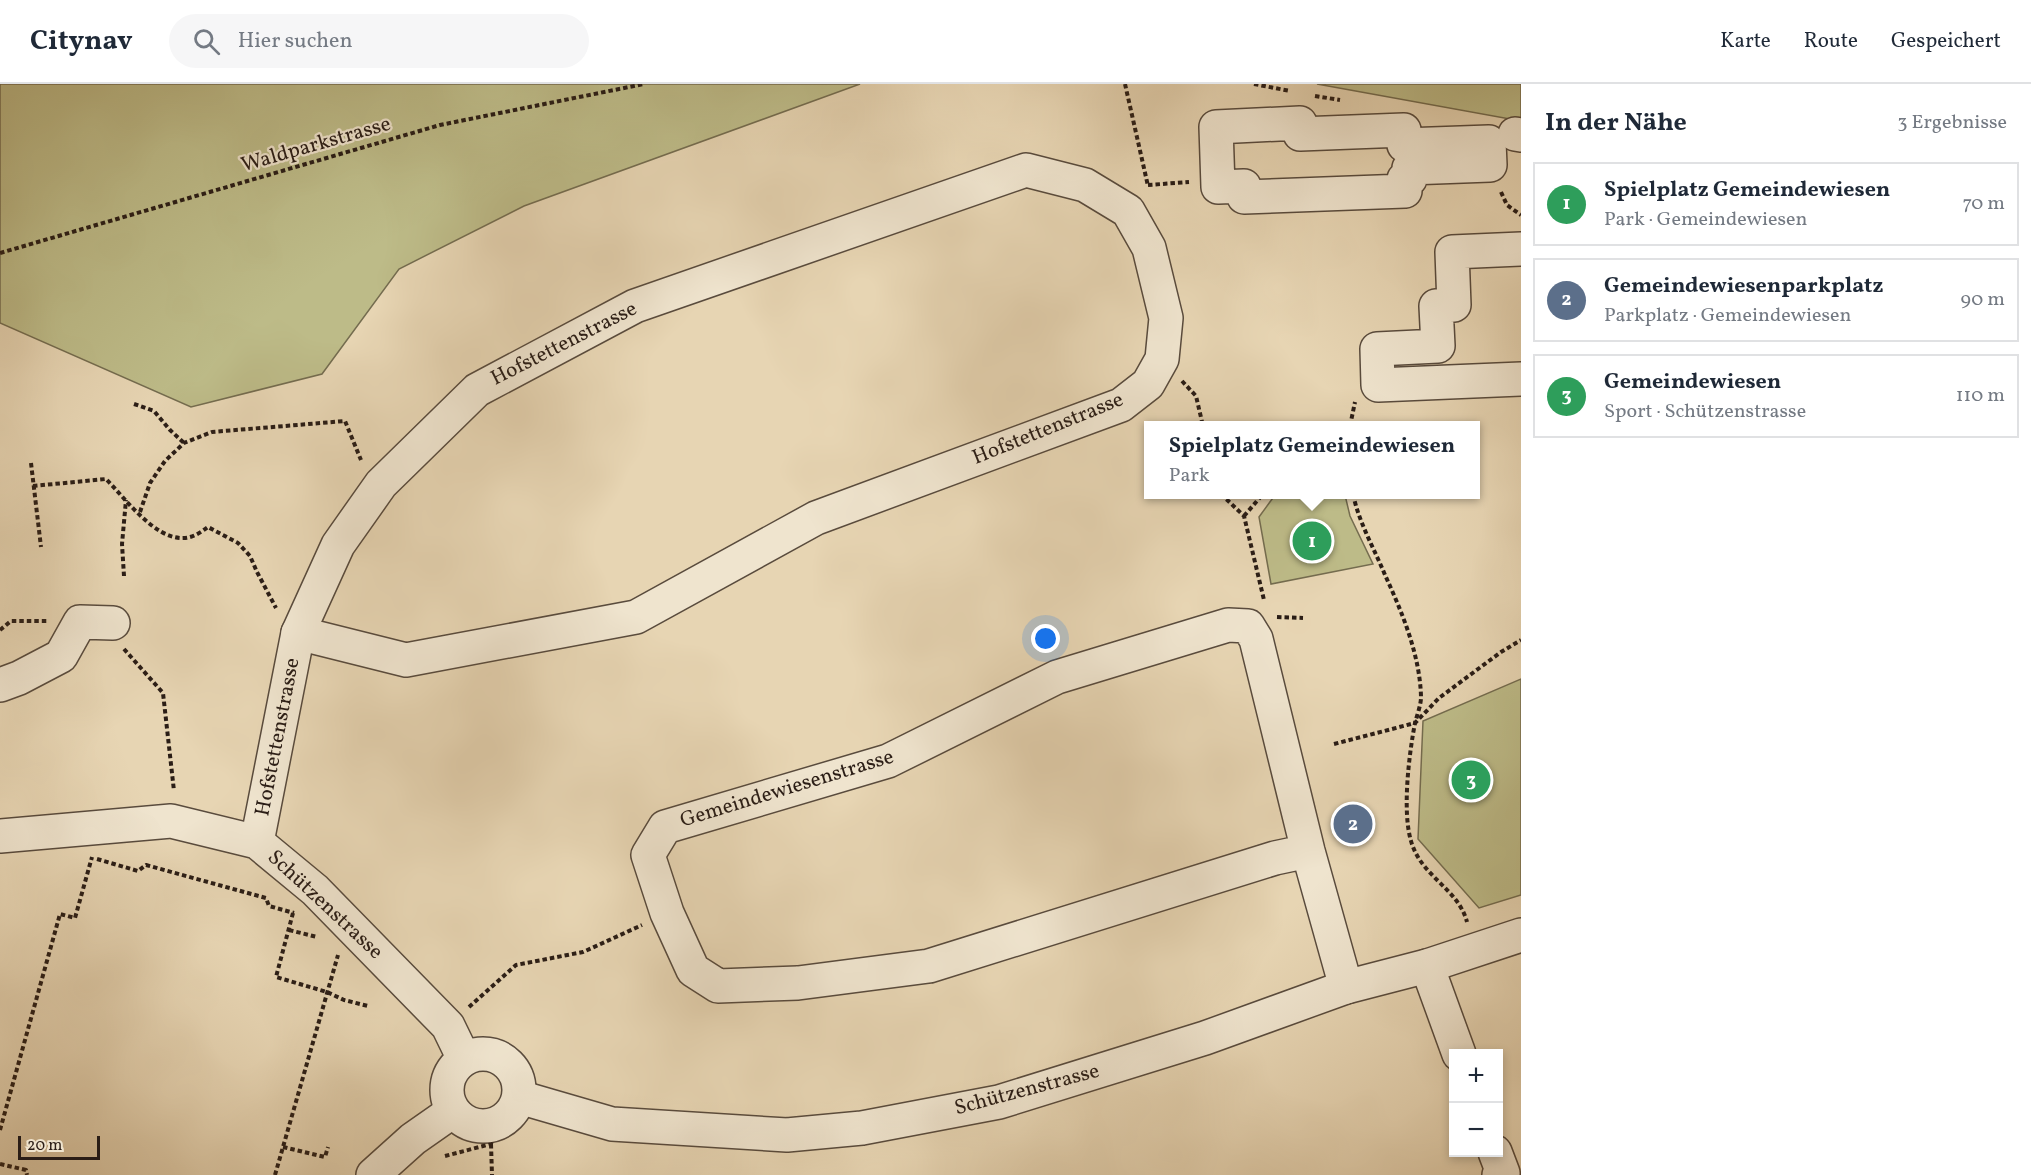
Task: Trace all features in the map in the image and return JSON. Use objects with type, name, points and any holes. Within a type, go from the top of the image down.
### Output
[{"type":"street","points":[[1300,123],[1300,134],[1404,130],[1404,145],[1489,142],[1490,165],[1409,168],[1410,179],[1404,179],[1405,191],[1244,197],[1244,186],[1218,187],[1218,180],[1216,127],[1300,123]]},
{"type":"street","name":"Hofstettenstrasse","points":[[257,842],[300,629],[338,545],[381,484],[477,390],[635,306],[1026,170],[1085,185],[1128,211],[1149,248],[1166,318],[1162,359],[1148,384],[1120,405],[816,518],[636,617],[406,660],[300,629]]},
{"type":"street","points":[[1521,249],[1452,252],[1454,305],[1436,306],[1438,346],[1377,349],[1378,385],[1521,380]]},
{"type":"street","points":[[1258,621],[1256,639],[1308,851],[1346,987]]},
{"type":"street","name":"Gemeindewiesenstrasse","points":[[1258,621],[1228,626],[1057,677],[888,761],[665,827],[648,855],[667,913],[693,970],[718,986],[798,983],[929,966],[1275,858],[1308,851]]},
{"type":"street","points":[[0,686],[61,656],[80,622],[113,623]]},
{"type":"street","name":"Schützenstrasse","points":[[0,836],[92,843],[171,821],[257,842],[304,902],[351,927],[448,1026],[464,1059]]},
{"type":"street","name":"Schützenstrasse","points":[[519,1097],[612,1124],[787,1135],[862,1128],[999,1102],[1214,1035],[1346,987],[1427,966],[1521,935]]},
{"type":"street","points":[[1427,966],[1458,1049]]},
{"type":"street","points":[[487,1054],[499,1057],[509,1064],[516,1074],[519,1097],[514,1109],[493,1134],[483,1126],[461,1119],[453,1110],[448,1100],[449,1076],[455,1066],[464,1059],[487,1054]]},
{"type":"street","points":[[373,1175],[413,1139],[453,1110]]},
{"type":"street","points":[[1497,1157],[1503,1173],[1499,1175]]},
{"type":"path","name":"Waldparkstrasse","points":[[0,253],[440,124],[644,84]]},
{"type":"path","points":[[1125,84],[1148,185],[1128,211]]},
{"type":"path","points":[[1162,359],[1196,396],[1202,421]]},
{"type":"path","points":[[134,404],[154,411],[184,443]]},
{"type":"path","points":[[140,513],[150,483],[165,461],[184,443],[212,432],[345,422],[367,474],[381,484]]},
{"type":"path","points":[[31,463],[41,547]]},
{"type":"path","points":[[33,486],[106,479],[158,532],[183,538],[197,535],[208,526],[238,543],[250,556],[275,607],[300,629]]},
{"type":"path","points":[[124,576],[122,544],[126,499]]},
{"type":"path","points":[[1225,499],[1244,516],[1258,621],[1303,618]]},
{"type":"path","points":[[1244,516],[1259,499]]},
{"type":"path","points":[[1354,499],[1357,514],[1386,576],[1413,645],[1421,698],[1408,772],[1408,820],[1411,842],[1422,866],[1456,899],[1466,917],[1475,950]]},
{"type":"path","points":[[0,629],[11,621],[80,622]]},
{"type":"path","points":[[113,623],[113,638],[163,693],[174,792],[171,821]]},
{"type":"path","points":[[1334,744],[1415,723],[1439,698],[1521,640]]},
{"type":"path","points":[[0,1130],[60,914],[75,918],[92,843],[138,871],[146,865],[266,898],[269,906],[304,902],[276,977],[368,1006]]},
{"type":"path","points":[[448,1026],[516,965],[583,952],[667,913]]},
{"type":"path","points":[[275,1175],[339,951],[351,927]]},
{"type":"path","points":[[438,1161],[493,1134],[492,1175]]},
{"type":"path","points":[[283,1147],[325,1157],[328,1146]]},
{"type":"path","points":[[0,1164],[26,1170],[27,1175]]},
{"type":"shaded area","points":[[0,84],[860,84],[524,206],[399,269],[322,374],[191,407],[0,323]]},
{"type":"shaded area","points":[[1317,84],[1521,84],[1521,121]]},
{"type":"shaded area","points":[[1272,499],[1346,499],[1350,516],[1373,564],[1271,584],[1259,517]]},
{"type":"shaded area","points":[[1521,679],[1521,895],[1479,908],[1418,839],[1423,721]]},
{"type":"place","name":"Spielplatz Gemeindewiesen","points":[[1312,541]]},
{"type":"place","name":"Gemeindewiesen","points":[[1471,780]]},
{"type":"place","name":"Gemeindewiesenparkplatz","points":[[1353,824]]}]
